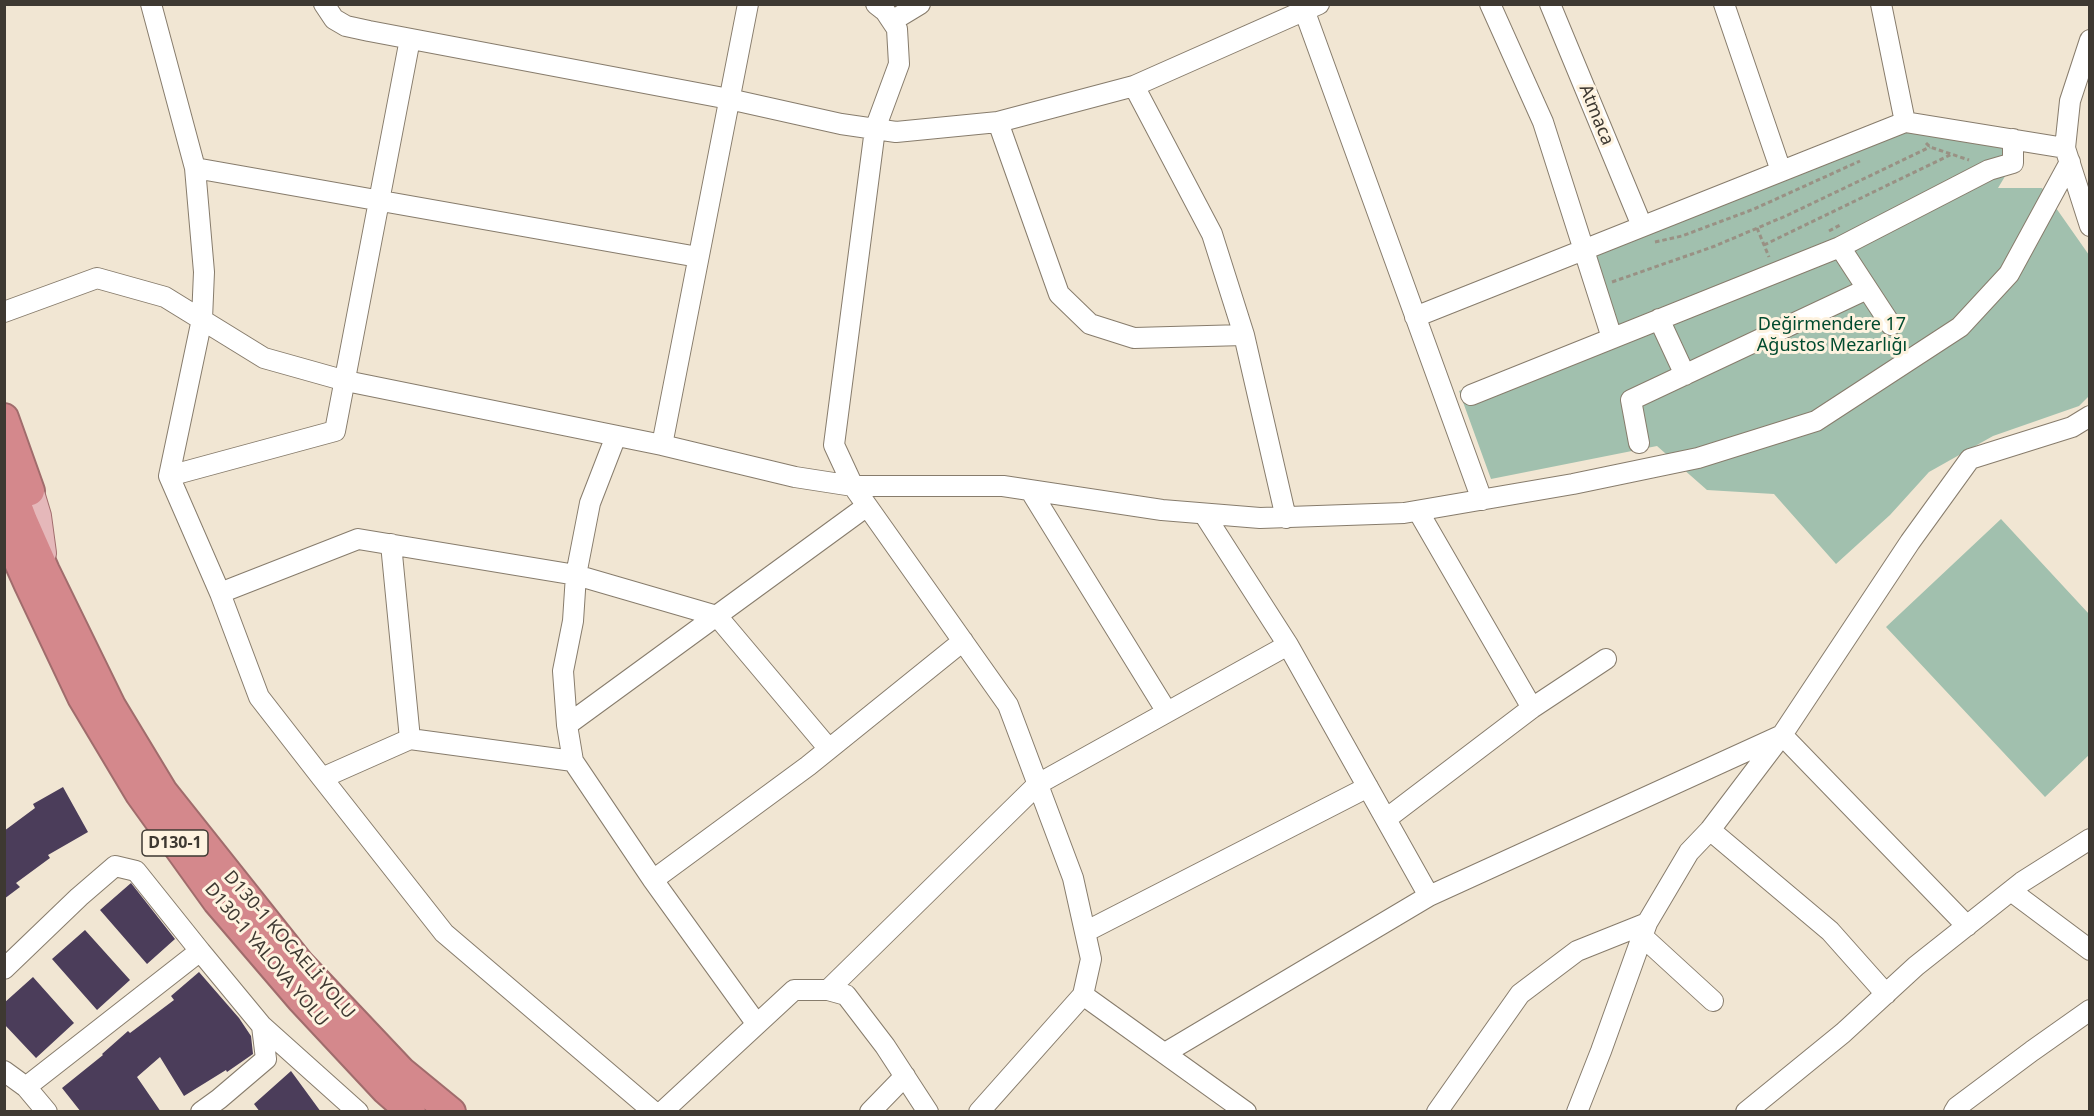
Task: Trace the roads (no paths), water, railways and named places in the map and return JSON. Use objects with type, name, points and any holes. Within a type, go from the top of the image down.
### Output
[{"type":"highway","points":[[4,418],[32,496]]},
{"type":"highway","name":"D130-1 KOCAELİ YOLU","points":[[4,471],[45,571],[111,706],[164,792],[299,963],[401,1071],[451,1112]]},
{"type":"highway","name":"D130-1 YALOVA YOLU","points":[[4,529],[28,585],[82,697],[140,794],[217,901],[301,999],[386,1090],[411,1112]]},
{"type":"main road","points":[[32,496],[38,516],[45,571]]},
{"type":"street","points":[[151,4],[195,168],[204,272],[202,319],[169,476],[220,593],[259,697],[444,933],[654,1112]]},
{"type":"street","points":[[324,4],[334,19],[346,26],[729,99],[841,124],[896,132],[998,122],[1134,86],[1308,7],[1415,317],[1482,500]]},
{"type":"street","points":[[662,445],[748,4]]},
{"type":"street","points":[[876,4],[885,11],[897,29],[899,63],[875,129],[834,445],[853,486],[1008,705],[1073,878],[1091,959],[1083,995],[980,1112]]},
{"type":"street","points":[[892,21],[920,4]]},
{"type":"street","points":[[1490,4],[1543,122],[1612,338]]},
{"type":"street","name":"Atmaca","points":[[1550,4],[1642,226]]},
{"type":"street","points":[[1724,4],[1781,171]]},
{"type":"street","points":[[1881,4],[1905,122]]},
{"type":"street","points":[[169,476],[335,430],[410,39]]},
{"type":"street","points":[[4,312],[97,278],[165,297],[264,358],[346,381],[662,445],[795,477],[853,486],[1003,486],[1162,510],[1260,518],[1404,513],[1573,484],[1698,458],[1816,421],[1960,327],[2008,274],[2068,155],[2090,40]]},
{"type":"street","points":[[1134,86],[1212,234],[1244,335],[1286,518]]},
{"type":"street","points":[[998,122],[1059,294],[1090,324],[1134,338],[1244,335]]},
{"type":"street","points":[[1415,317],[1585,253],[1642,226],[1905,122],[2013,139],[2068,155]]},
{"type":"street","points":[[1471,395],[1840,247],[1989,170],[2013,163],[2013,139]]},
{"type":"street","points":[[2068,155],[2090,226]]},
{"type":"street","points":[[195,168],[698,257]]},
{"type":"street","points":[[1840,247],[1891,325]]},
{"type":"street","points":[[1639,443],[1631,400],[1867,289]]},
{"type":"street","points":[[1659,319],[1684,375]]},
{"type":"street","points":[[1577,1112],[1645,929],[1689,852],[1710,830],[1782,735],[1910,542],[1970,459],[2072,427],[2090,416]]},
{"type":"street","points":[[616,436],[590,502],[576,575],[573,621],[563,671],[567,725],[573,761],[653,880],[756,1023]]},
{"type":"street","points":[[1030,490],[1167,712]]},
{"type":"street","points":[[567,725],[867,506]]},
{"type":"street","points":[[1418,511],[1532,708]]},
{"type":"street","points":[[1204,514],[1288,645],[1429,896]]},
{"type":"street","points":[[220,593],[358,539],[576,575],[717,616],[829,749]]},
{"type":"street","points":[[391,544],[410,739]]},
{"type":"street","points":[[653,880],[829,749],[963,641]]},
{"type":"street","points":[[828,990],[1038,784],[1288,645]]},
{"type":"street","points":[[1386,819],[1532,708],[1606,659]]},
{"type":"street","points":[[1165,1053],[1429,896],[1782,735]]},
{"type":"street","points":[[1782,735],[1967,926]]},
{"type":"street","points":[[322,778],[410,739],[573,761]]},
{"type":"street","points":[[1085,932],[1368,787]]},
{"type":"street","points":[[1710,830],[1830,931],[1886,994]]},
{"type":"street","points":[[1746,1112],[1843,1033],[1916,966],[2011,891],[2090,838]]},
{"type":"street","points":[[4,969],[115,866],[136,871],[261,1026],[358,1112]]},
{"type":"street","points":[[2011,891],[2090,950]]},
{"type":"street","points":[[1645,929],[1713,1001]]},
{"type":"street","points":[[1437,1112],[1521,994],[1577,951],[1645,929]]},
{"type":"street","points":[[26,1087],[200,951]]},
{"type":"street","points":[[662,1112],[794,990],[828,990],[846,994],[885,1046],[928,1112]]},
{"type":"street","points":[[1083,995],[1246,1112]]},
{"type":"street","points":[[1954,1112],[1957,1107],[2013,1065],[2090,1010]]},
{"type":"street","points":[[201,1112],[266,1059],[261,1026]]},
{"type":"street","points":[[4,1071],[26,1087],[47,1112]]},
{"type":"street","points":[[870,1112],[905,1076]]},
{"type":"park label","name":"Değirmendere 17 Ağustos Mezarlığı","points":[[1832,335]]}]
